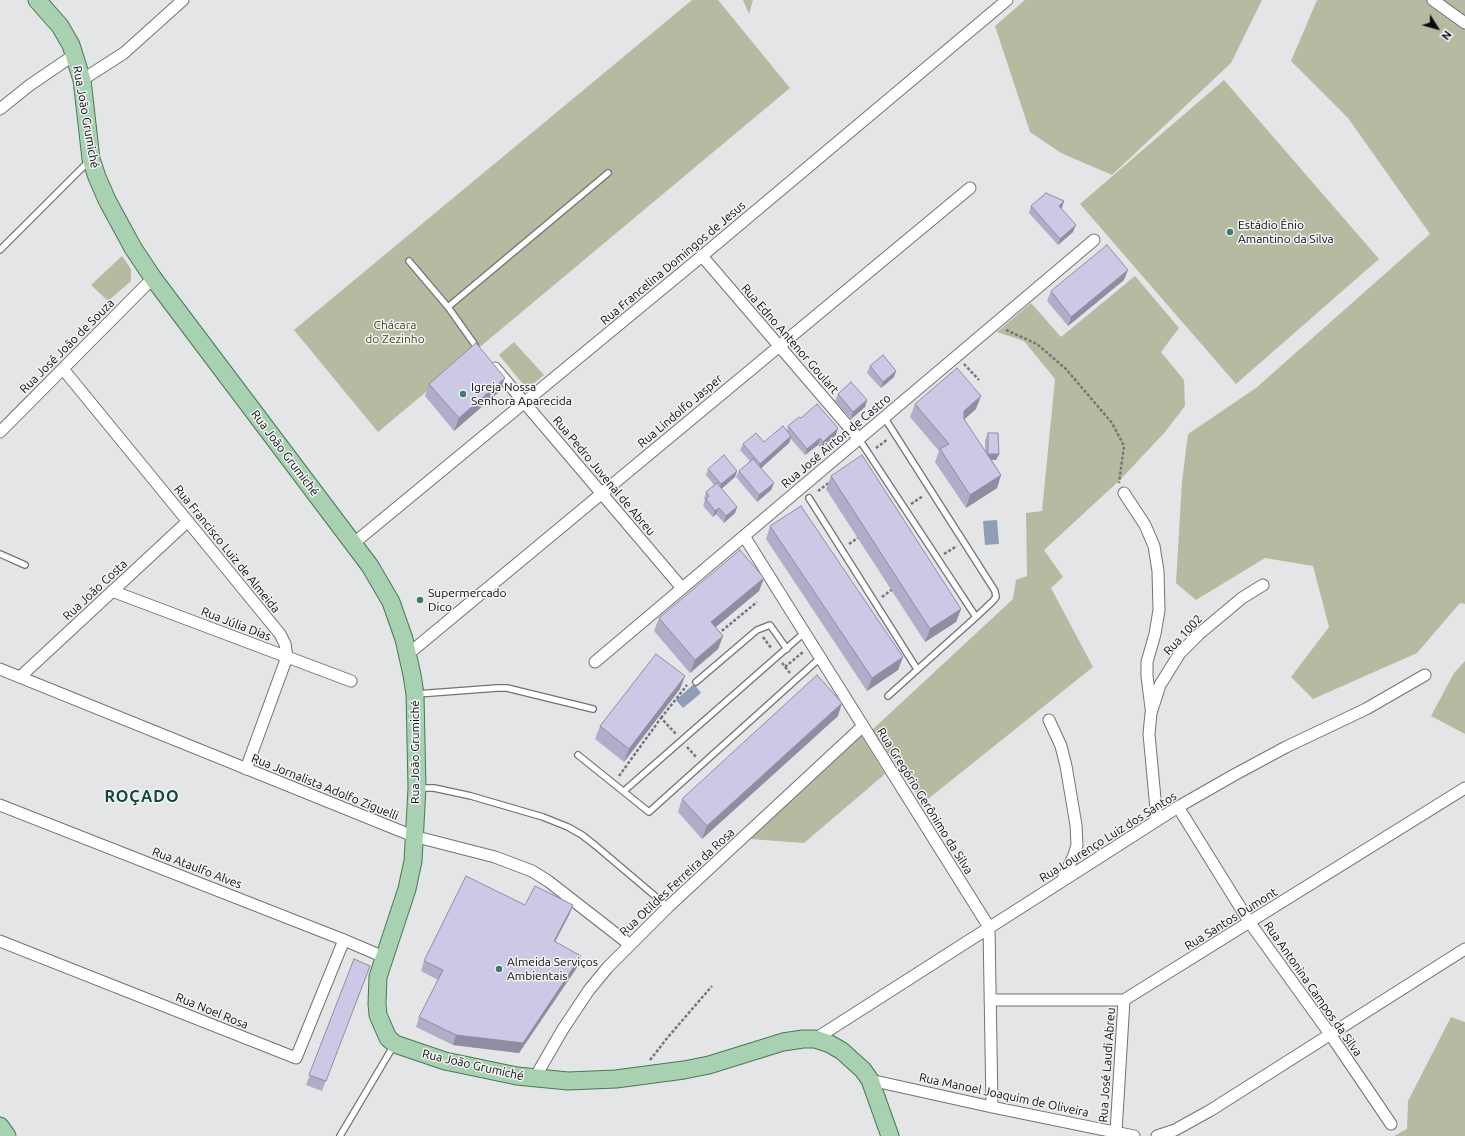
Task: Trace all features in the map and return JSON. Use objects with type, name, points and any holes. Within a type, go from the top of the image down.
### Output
[{"type":"main road","name":"Rua João Grumiché","points":[[43,4],[64,32],[74,55],[82,80],[91,159],[107,200],[133,248],[153,278],[354,543],[377,577],[391,602],[404,639],[415,694],[417,788],[413,836],[413,861],[407,889],[378,977],[378,1015],[388,1038],[395,1044],[445,1061],[534,1079],[574,1081],[638,1076],[697,1068],[793,1040],[815,1039],[830,1044],[842,1051],[863,1070],[870,1080],[890,1136]]},
{"type":"main road","points":[[0,1126],[7,1136]]},
{"type":"street","points":[[82,80],[124,53],[183,0]]},
{"type":"street","name":"Rua Francelina Domingos de Jesus","points":[[354,543],[702,256],[1007,0]]},
{"type":"street","points":[[1433,0],[1465,23]]},
{"type":"street","points":[[0,109],[30,85],[74,55]]},
{"type":"street","name":"Rua Lindolfo Jasper","points":[[407,655],[970,188]]},
{"type":"street","name":"Rua José Airton de Castro","points":[[595,662],[1094,240]]},
{"type":"street","name":"Rua Edno Antenor Goulart","points":[[702,256],[859,439]]},
{"type":"street","name":"Rua José João de Souza","points":[[0,432],[153,278]]},
{"type":"street","name":"Rua Pedro Juvenal de Abreu","points":[[490,362],[682,588]]},
{"type":"street","name":"Rua Francisco Luiz de Almeida","points":[[63,369],[280,634],[285,644],[287,657]]},
{"type":"street","points":[[1124,493],[1145,525],[1154,546],[1158,571],[1159,610],[1155,634],[1147,662],[1151,712]]},
{"type":"street","name":"Rua João Costa","points":[[20,677],[187,522]]},
{"type":"street","name":"Rua Gregório Gerônimo da Silva","points":[[744,536],[989,928]]},
{"type":"street","name":"Rua 1002","points":[[1157,820],[1149,734],[1151,712],[1160,685],[1180,653],[1199,634],[1242,598],[1263,585]]},
{"type":"street","name":"Rua Júlia Dias","points":[[112,591],[351,681]]},
{"type":"street","points":[[246,769],[287,657]]},
{"type":"street","name":"Rua Jornalista Adolfo Ziguelli","points":[[0,669],[413,836],[495,857],[532,871],[548,880],[629,944]]},
{"type":"street","name":"Rua Lourenço Luiz dos Santos","points":[[815,1039],[1178,807],[1234,775],[1293,744],[1366,709],[1425,676]]},
{"type":"street","points":[[1049,720],[1061,746],[1076,825],[1076,845],[1074,855],[1062,881]]},
{"type":"street","name":"Rua Otildes Ferreira da Rosa","points":[[534,1079],[562,1028],[589,990],[629,944],[863,726]]},
{"type":"street","name":"Rua Santos Dumont","points":[[1124,1000],[1465,788]]},
{"type":"street","name":"Rua Ataulfo Alves","points":[[0,805],[384,957]]},
{"type":"street","name":"Rua Antonina Campos da Silva","points":[[1178,807],[1250,923],[1330,1034],[1391,1124]]},
{"type":"street","points":[[989,928],[992,1107]]},
{"type":"street","name":"Rua Noel Rosa","points":[[0,941],[296,1058],[344,940]]},
{"type":"street","points":[[1157,1136],[1175,1130],[1211,1110],[1465,949]]},
{"type":"street","points":[[990,1000],[1124,1000]]},
{"type":"street","name":"Rua José Laudi Abreu","points":[[1116,1132],[1124,1000]]},
{"type":"street","name":"Rua Manoel Joaquim de Oliveira","points":[[870,1080],[1134,1136]]},
{"type":"lane","points":[[0,250],[91,159]]},
{"type":"lane","points":[[448,307],[608,173]]},
{"type":"lane","points":[[409,261],[448,307],[478,348]]},
{"type":"lane","points":[[884,417],[995,591],[996,597],[976,617],[888,696]]},
{"type":"lane","points":[[859,439],[976,617]]},
{"type":"lane","points":[[809,498],[917,669]]},
{"type":"lane","points":[[0,554],[25,566]]},
{"type":"lane","points":[[696,682],[757,630],[770,625],[787,649]]},
{"type":"lane","points":[[624,791],[804,633]]},
{"type":"lane","points":[[578,755],[649,812],[820,658]]},
{"type":"lane","points":[[415,694],[507,688],[593,709]]},
{"type":"lane","points":[[417,788],[434,788],[471,796],[543,817],[568,827],[582,835],[596,846],[668,907]]},
{"type":"lane","points":[[340,1136],[395,1044]]},
{"type":"path","points":[[994,324],[1037,344],[1043,349],[1066,369],[1112,423],[1124,446],[1119,481],[1124,493]]},
{"type":"path","points":[[956,357],[975,374],[979,380]]},
{"type":"path","points":[[868,453],[895,434]]},
{"type":"path","points":[[809,498],[833,480]]},
{"type":"path","points":[[904,508],[931,491]]},
{"type":"path","points":[[842,550],[860,536]]},
{"type":"path","points":[[938,559],[963,541]]},
{"type":"path","points":[[875,602],[900,584]]},
{"type":"path","points":[[785,667],[811,644]]},
{"type":"path","points":[[614,783],[661,718],[702,764]]},
{"type":"path","points":[[638,1076],[668,1037],[712,986]]},
{"type":"green space","name":"Chácara do Zezinho","points":[[692,0],[718,0],[790,88],[378,432],[294,330]]},
{"type":"green space","points":[[743,0],[753,0],[749,14]]},
{"type":"green space","points":[[1025,0],[1262,0],[1231,63],[1112,175],[1061,153],[1030,132],[995,26]]},
{"type":"green space","points":[[1317,0],[1465,0],[1465,604],[1460,603],[1417,653],[1313,699],[1291,677],[1329,627],[1313,566],[1265,558],[1196,600],[1176,583],[1182,481],[1188,434],[1256,388],[1430,234],[1348,118],[1291,61]]},
{"type":"green space","name":"Estádio Ênio Amantino da Silva","points":[[1224,80],[1379,259],[1236,384],[1080,204]]},
{"type":"green space","points":[[122,256],[131,269],[131,281],[108,301],[91,285]]},
{"type":"green space","points":[[1135,276],[1179,328],[1161,352],[1184,380],[1185,406],[1165,432],[1121,479],[1044,550],[1063,577],[1051,588],[1093,667],[923,803],[872,730],[1013,599],[1016,580],[1027,576],[1026,513],[1042,511],[1055,379],[1024,341],[997,332],[1031,303],[1061,337]]},
{"type":"green space","points":[[514,342],[544,375],[527,389],[499,355]]},
{"type":"green space","points":[[1465,661],[1465,734],[1431,716],[1454,673]]},
{"type":"green space","points":[[861,735],[885,774],[804,843],[750,839]]},
{"type":"green space","points":[[1451,1017],[1465,1022],[1465,1136],[1394,1136],[1407,1129],[1408,1101]]},
{"type":"water","points":[[997,520],[999,544],[985,545],[983,521]]},
{"type":"water","points":[[694,684],[701,693],[683,708],[676,700]]},
{"type":"building","points":[[1046,193],[1064,201],[1059,206],[1076,225],[1060,239],[1031,206]]},
{"type":"building","points":[[1107,245],[1128,270],[1071,317],[1051,291]]},
{"type":"building","name":"Igreja Nossa Senhora Aparecida","points":[[476,343],[505,378],[459,418],[429,384]]},
{"type":"building","points":[[883,355],[896,371],[883,382],[870,366]]},
{"type":"building","points":[[957,368],[981,396],[964,411],[964,419],[1001,475],[970,495],[940,449],[949,444],[915,404]]},
{"type":"building","points":[[851,382],[867,400],[853,412],[838,394]]},
{"type":"building","points":[[817,404],[838,428],[823,442],[820,438],[807,449],[788,426],[799,417],[801,418]]},
{"type":"building","points":[[783,426],[791,436],[760,464],[743,444],[756,433],[764,442]]},
{"type":"building","points":[[988,433],[998,433],[999,454],[988,454]]},
{"type":"building","points":[[724,455],[737,471],[721,484],[708,469]]},
{"type":"building","points":[[862,455],[961,609],[930,629],[831,476]]},
{"type":"building","points":[[753,459],[774,483],[759,495],[739,471]]},
{"type":"building","points":[[717,483],[737,507],[726,516],[719,508],[715,511],[706,499],[709,496],[706,492]]},
{"type":"building","points":[[801,506],[903,657],[872,678],[770,526]]},
{"type":"building","points":[[740,550],[764,578],[711,622],[723,636],[695,660],[659,618]]},
{"type":"building","points":[[656,654],[685,676],[629,749],[600,726]]},
{"type":"building","points":[[817,675],[842,703],[707,826],[682,799]]},
{"type":"building","name":"Almeida Serviços Ambientais","points":[[466,876],[525,905],[535,886],[573,905],[554,941],[581,956],[523,1043],[456,1035],[419,1017],[443,970],[424,961]]},
{"type":"building","points":[[354,959],[370,966],[326,1081],[309,1075]]},
{"type":"place","name":"Estádio Ênio Amantino da Silva","points":[[1230,232]]},
{"type":"place","name":"Igreja Nossa Senhora Aparecida","points":[[463,394]]},
{"type":"place","name":"Supermercado Dico","points":[[420,600]]},
{"type":"place","name":"Almeida Serviços Ambientais","points":[[499,969]]},
{"type":"district","name":"ROÇADO","points":[[142,797]]}]
